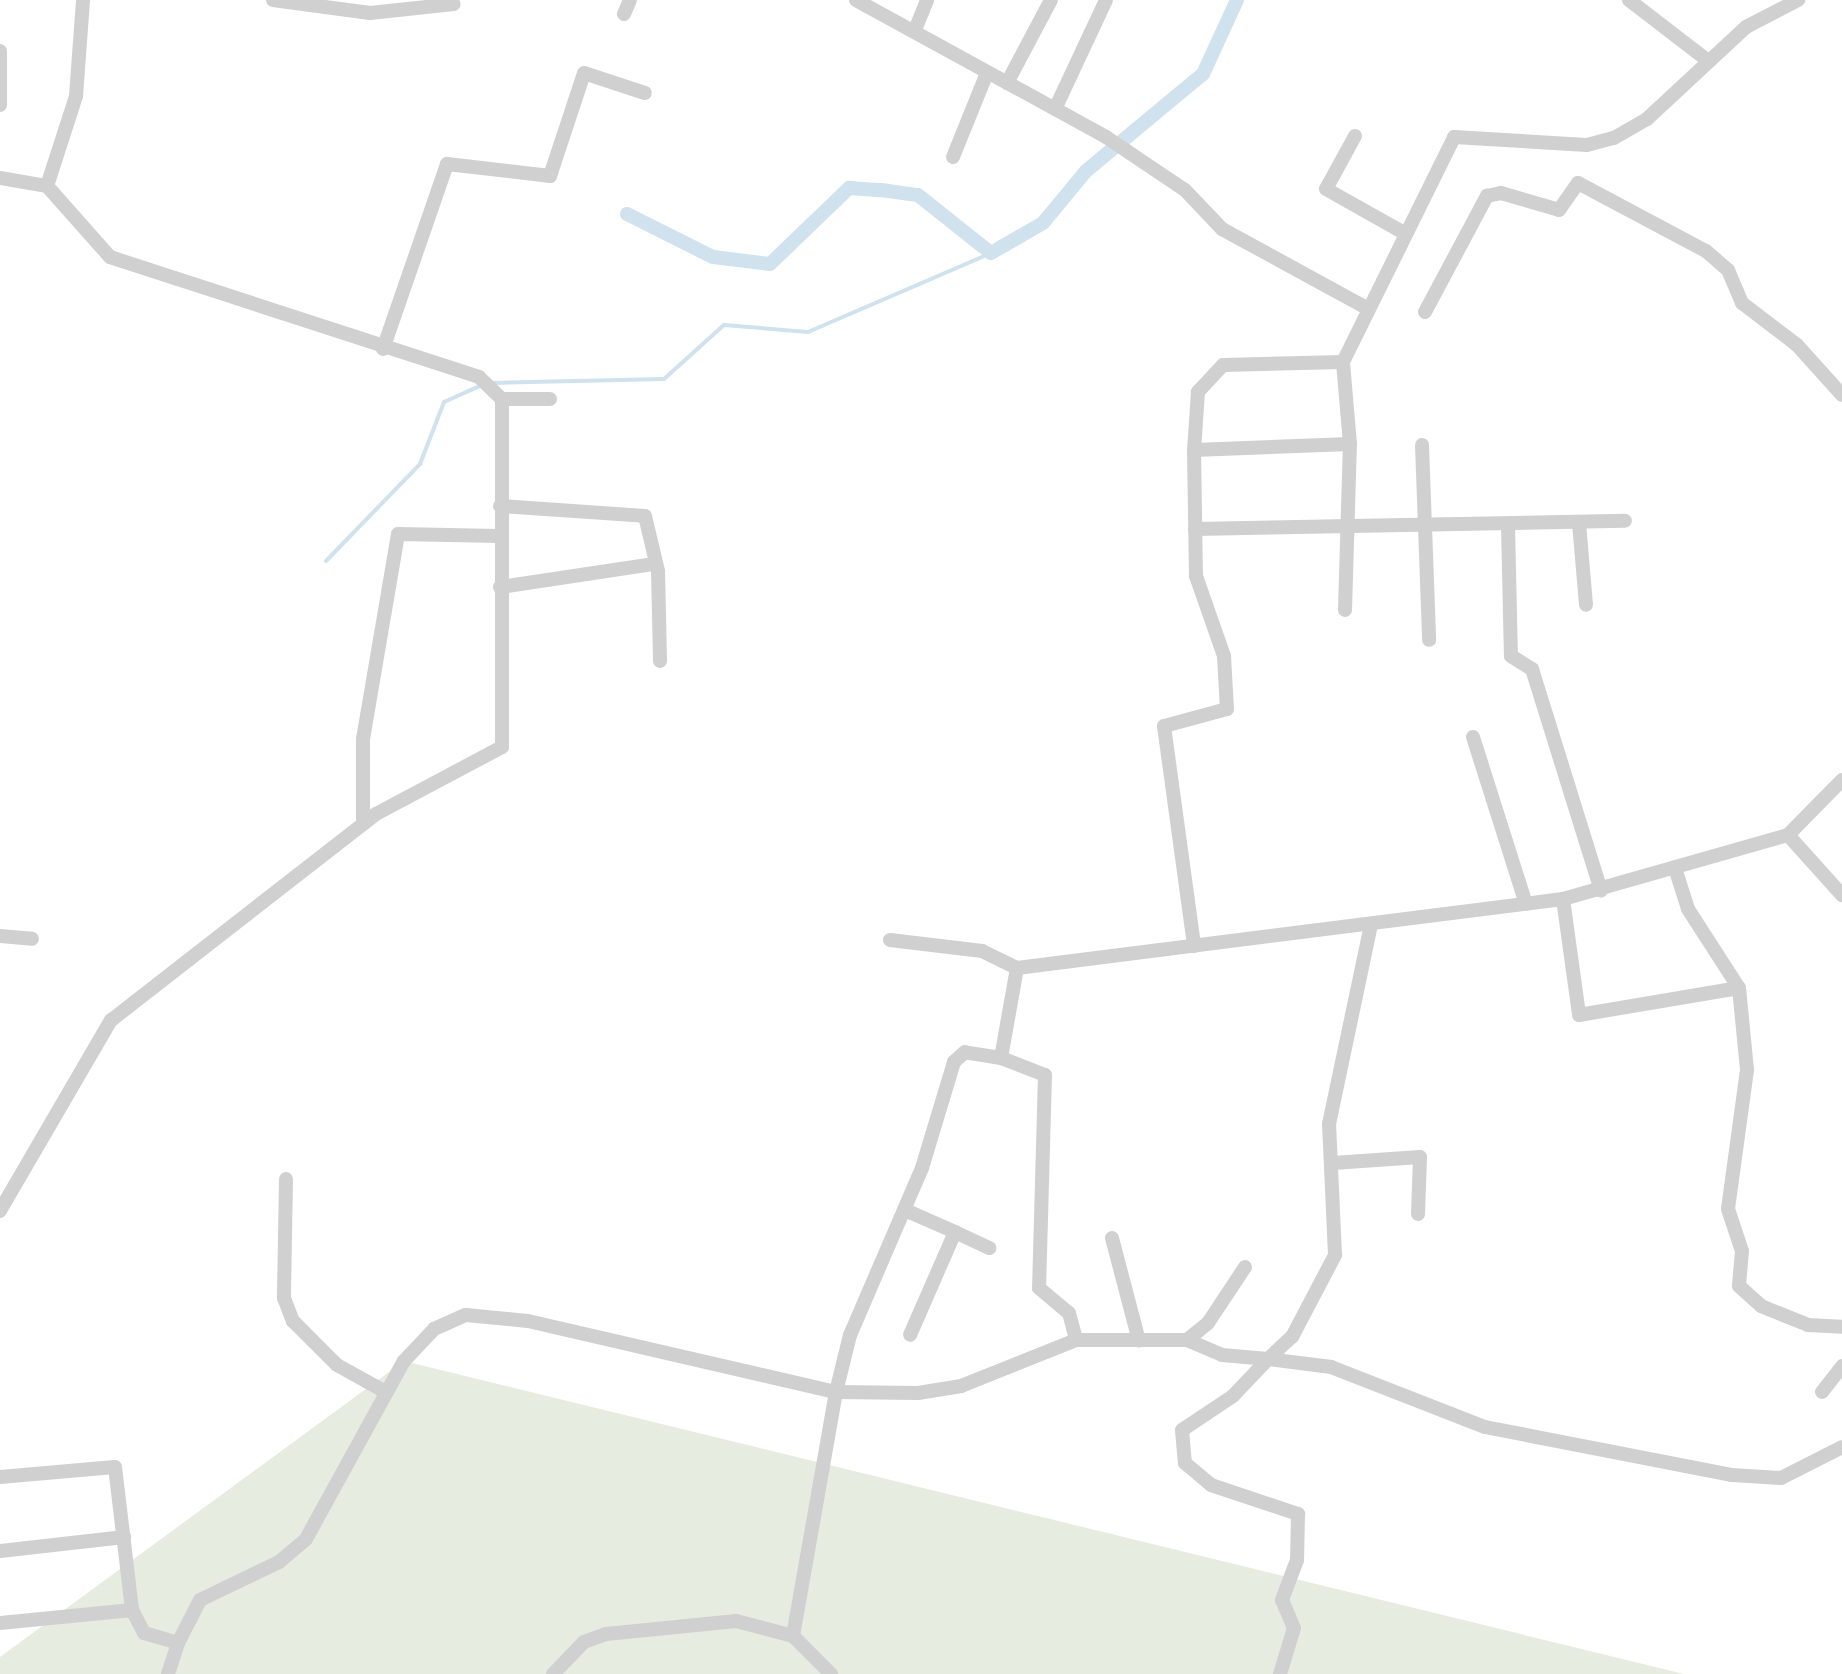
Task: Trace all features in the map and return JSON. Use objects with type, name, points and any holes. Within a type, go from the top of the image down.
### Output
[{"type":"street","points":[[47,186],[76,96],[83,0]]},
{"type":"street","points":[[273,0],[370,13],[454,4]]},
{"type":"street","points":[[856,0],[884,5],[915,30],[987,73],[1106,137],[1185,190],[1222,229],[1365,307]]},
{"type":"street","points":[[915,30],[927,0]]},
{"type":"street","points":[[1007,83],[1051,0]]},
{"type":"street","points":[[1055,109],[1106,0]]},
{"type":"street","points":[[1629,0],[1707,60]]},
{"type":"street","points":[[1345,610],[1350,444],[1343,362],[1365,307],[1454,137],[1587,145],[1614,138],[1647,119],[1746,27],[1798,0]]},
{"type":"street","points":[[0,51],[0,105]]},
{"type":"street","points":[[383,349],[447,164],[550,176],[584,73],[645,93]]},
{"type":"street","points":[[953,157],[987,73]]},
{"type":"street","points":[[1355,136],[1326,189],[1404,233]]},
{"type":"street","points":[[0,178],[47,186],[110,257],[383,349],[479,377],[499,394],[550,399]]},
{"type":"street","points":[[1425,312],[1487,196],[1501,193],[1559,210],[1578,183],[1706,251],[1728,270],[1742,303],[1797,345],[1842,395]]},
{"type":"street","points":[[1194,946],[1164,726],[1227,709],[1224,656],[1196,576],[1194,450],[1198,392],[1223,365],[1343,362]]},
{"type":"street","points":[[0,1211],[111,1020],[363,824],[502,747],[499,394]]},
{"type":"street","points":[[1194,450],[1350,444]]},
{"type":"street","points":[[1422,445],[1429,640]]},
{"type":"street","points":[[500,506],[637,513],[645,516],[654,564],[660,661]]},
{"type":"street","points":[[1195,529],[1508,526],[1625,521]]},
{"type":"street","points":[[1579,523],[1586,605]]},
{"type":"street","points":[[1508,526],[1511,656],[1532,669],[1601,890]]},
{"type":"street","points":[[363,824],[363,739],[398,534],[499,536]]},
{"type":"street","points":[[500,587],[654,564]]},
{"type":"street","points":[[1473,737],[1526,904]]},
{"type":"street","points":[[890,940],[982,951],[1017,968],[1563,899],[1788,835],[1842,780]]},
{"type":"street","points":[[1788,835],[1842,895]]},
{"type":"street","points":[[1675,868],[1688,909],[1739,988],[1747,1070],[1728,1209],[1742,1251],[1739,1286],[1761,1306],[1808,1325],[1842,1327]]},
{"type":"street","points":[[1563,899],[1579,1015],[1739,988]]},
{"type":"street","points":[[1280,1674],[1294,1628],[1282,1600],[1297,1560],[1298,1514],[1211,1485],[1185,1463],[1182,1430],[1233,1396],[1292,1337],[1335,1255],[1333,1163],[1336,1070],[1371,925]]},
{"type":"street","points":[[0,936],[32,939]]},
{"type":"street","points":[[1001,1058],[1017,968]]},
{"type":"street","points":[[793,1636],[836,1392],[850,1335],[905,1210],[954,1062],[965,1052],[1001,1058],[1045,1075],[1039,1288],[1069,1313],[1076,1340]]},
{"type":"street","points":[[1333,1163],[1420,1157],[1418,1214]]},
{"type":"street","points":[[286,1179],[284,1298],[293,1321],[337,1365],[384,1391]]},
{"type":"street","points":[[905,1210],[989,1248]]},
{"type":"street","points":[[910,1335],[955,1232]]},
{"type":"street","points":[[1112,1238],[1139,1341]]},
{"type":"street","points":[[1187,1340],[1208,1323],[1245,1267]]},
{"type":"street","points":[[168,1674],[178,1643],[200,1600],[279,1562],[306,1539],[384,1391],[434,1329],[466,1315],[528,1321],[836,1392],[918,1393],[961,1386],[1076,1340],[1187,1340],[1222,1355],[1331,1367],[1485,1427],[1732,1475],[1781,1478],[1842,1447]]},
{"type":"street","points":[[1822,1392],[1842,1366]]},
{"type":"street","points":[[0,1477],[115,1467],[132,1610],[144,1633],[178,1643]]},
{"type":"street","points":[[0,1551],[124,1537]]},
{"type":"street","points":[[0,1623],[132,1610]]},
{"type":"street","points":[[553,1674],[584,1642],[606,1634],[736,1621],[793,1636],[831,1674]]},
{"type":"shaded area","points":[[404,1361],[1684,1674],[0,1674],[0,1657]]},
{"type":"waterway","points":[[627,214],[713,257],[770,264],[849,188],[881,190],[918,195],[991,253],[1043,223],[1086,171],[1203,74],[1237,0]]},
{"type":"waterway","points":[[491,383],[664,379],[724,325],[808,332],[991,253]]},
{"type":"waterway","points":[[326,561],[420,464],[444,402],[482,385]]}]
